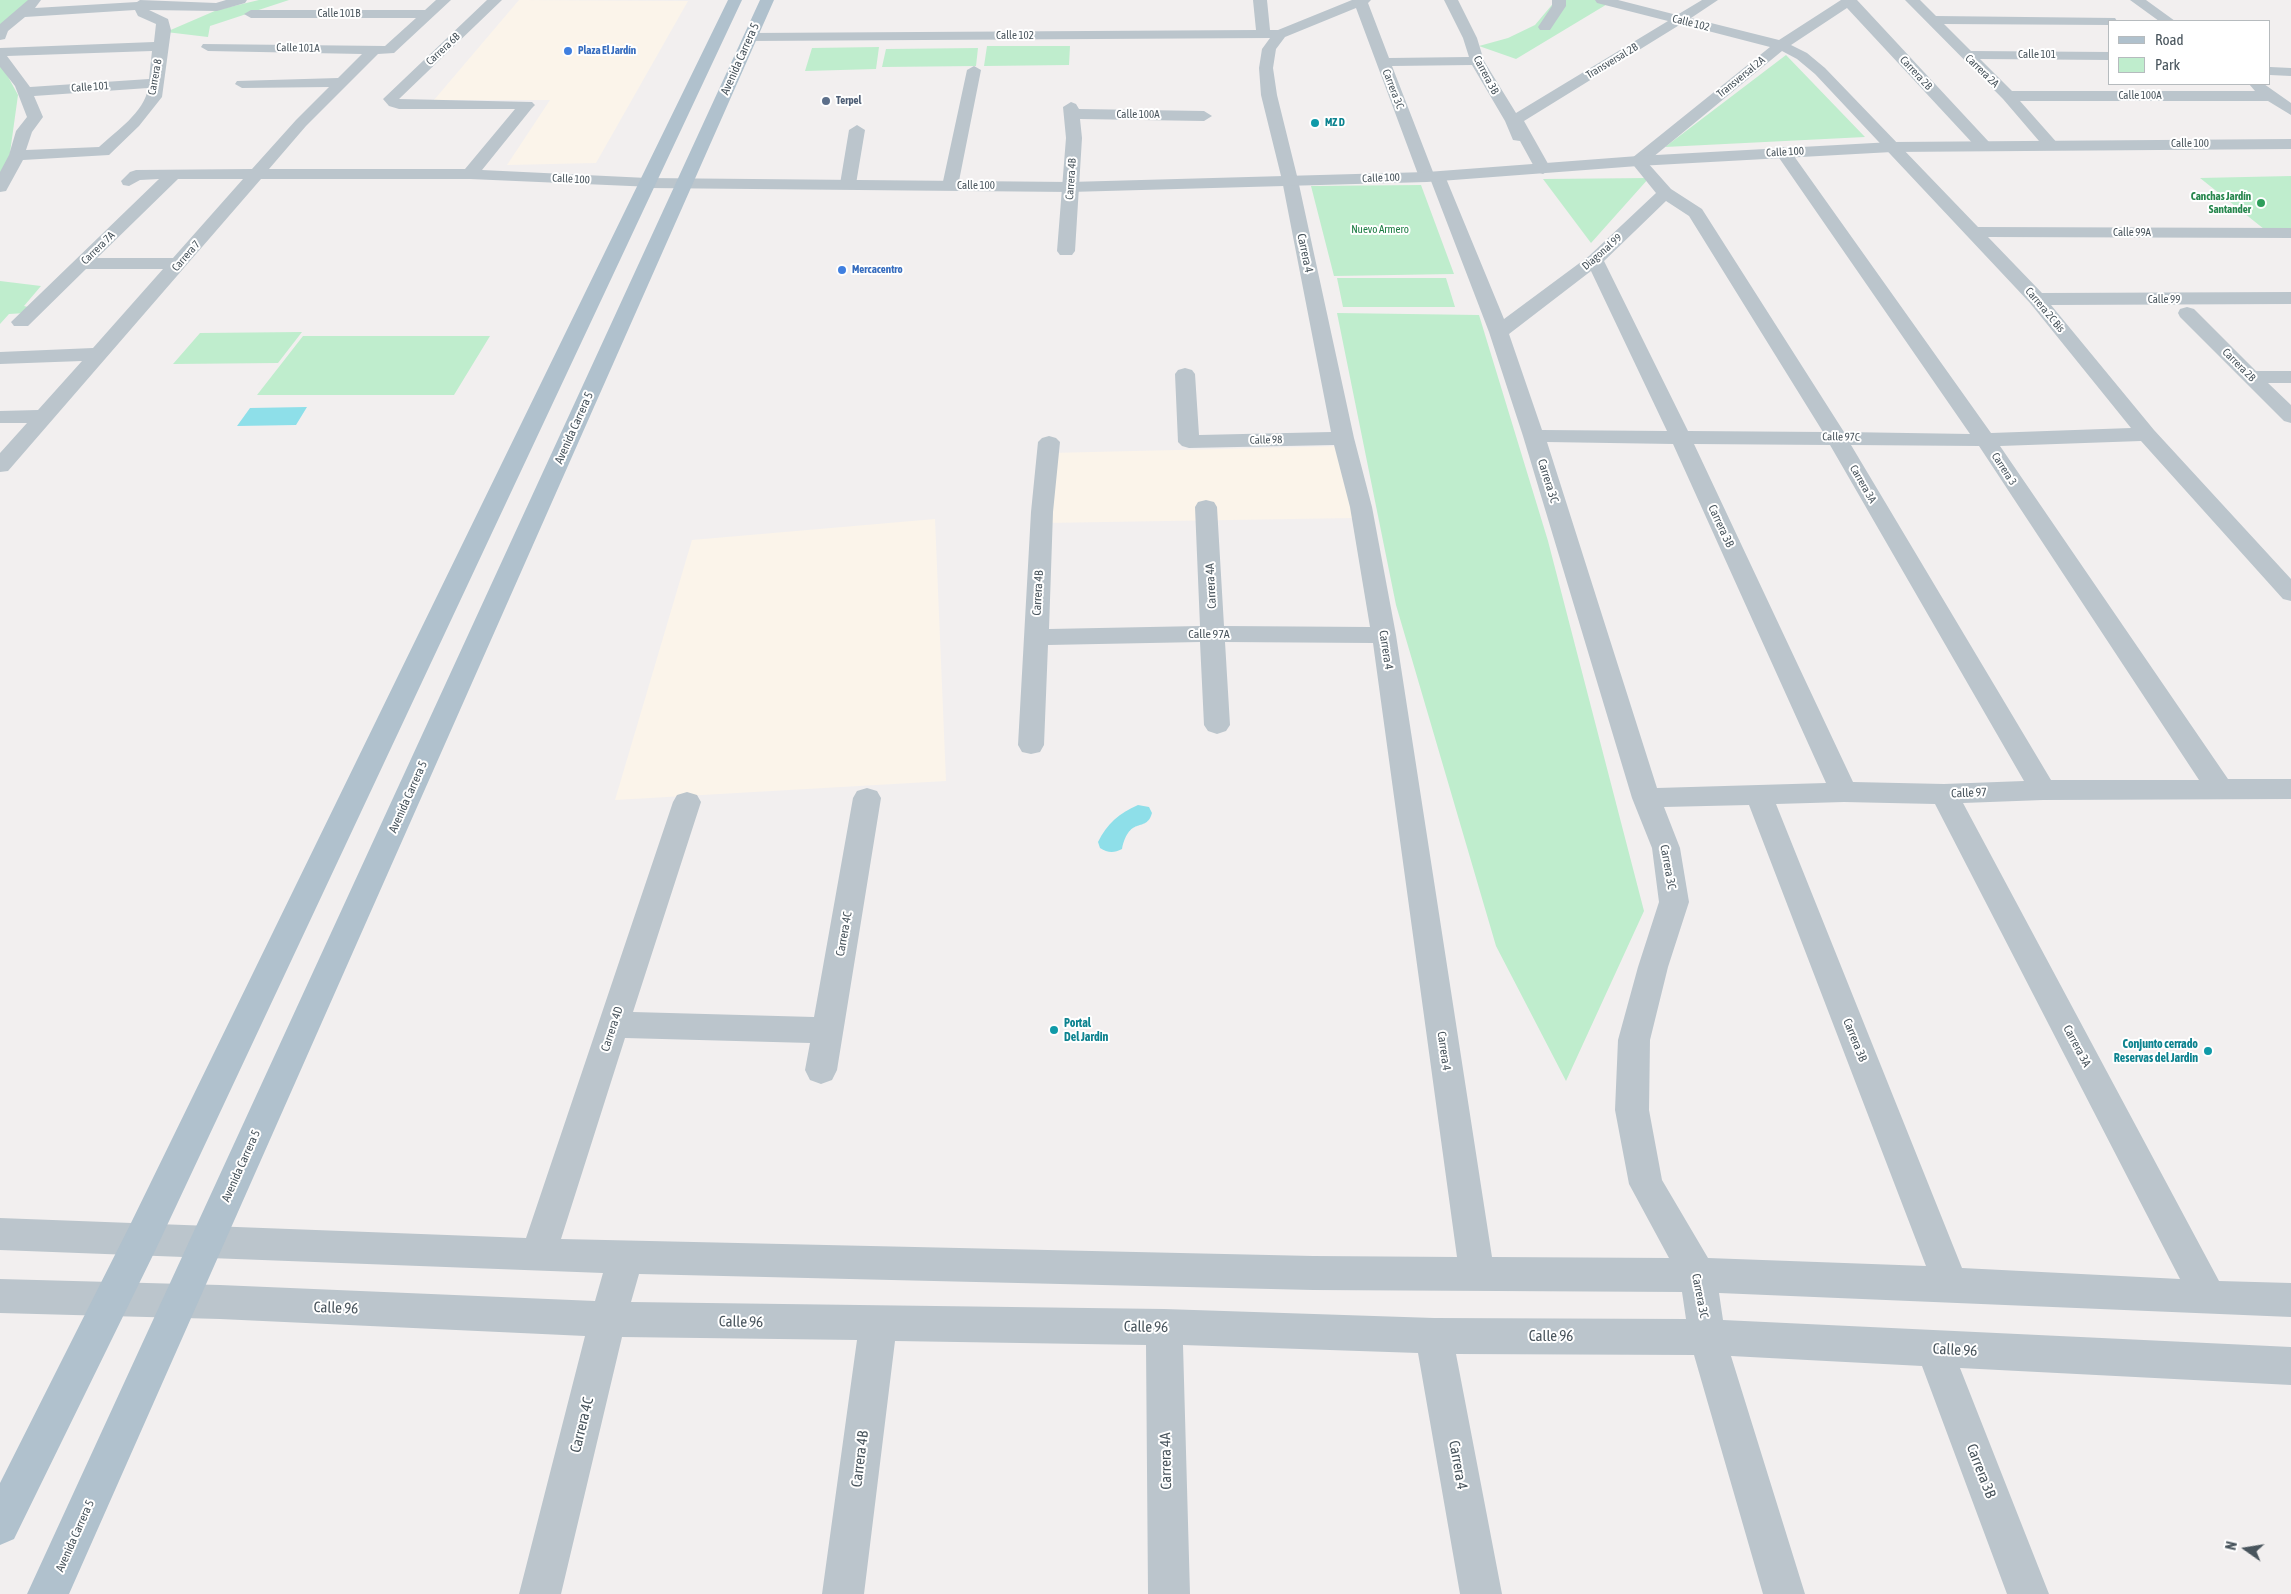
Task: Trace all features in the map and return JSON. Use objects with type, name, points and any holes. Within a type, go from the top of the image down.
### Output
[{"type":"main road","points":[[0,1525],[142,1239],[735,0]]},
{"type":"main road","name":"Avenida Carrera 5","points":[[48,1594],[767,0]]},
{"type":"street","points":[[0,36],[1,30],[36,0]]},
{"type":"street","points":[[20,13],[144,3],[217,7],[240,0]]},
{"type":"street","points":[[236,25],[251,14],[291,0]]},
{"type":"street","name":"Carrera 7","points":[[0,466],[339,82],[444,0]]},
{"type":"street","name":"Carrera 6B","points":[[470,174],[527,105],[399,104],[394,103],[391,99],[496,0]]},
{"type":"street","points":[[1260,0],[1272,35],[1362,0]]},
{"type":"street","name":"Carrera 3C","points":[[1362,0],[1383,62],[1499,332],[1534,436],[1646,798],[1666,848],[1674,902],[1653,967],[1634,1040],[1632,1110],[1646,1184],[1698,1275],[1707,1337],[1784,1594]]},
{"type":"street","name":"Carrera 3B","points":[[1451,0],[1470,38],[1477,61],[1513,121],[1519,124],[1538,169]]},
{"type":"street","points":[[1545,26],[1559,6],[1559,0]]},
{"type":"street","name":"Calle 102","points":[[1602,0],[1781,45]]},
{"type":"street","name":"Transversal 2B","points":[[1513,121],[1712,0]]},
{"type":"street","name":"Carrera 2A","points":[[1912,0],[2008,96],[2051,145]]},
{"type":"street","points":[[2137,0],[2167,20]]},
{"type":"street","name":"Transversal 2A","points":[[1638,161],[1781,45],[1849,1]]},
{"type":"street","name":"Carrera 2B","points":[[1849,1],[1983,145]]},
{"type":"street","name":"Carrera 8","points":[[17,155],[103,152],[134,123],[154,97],[160,46],[164,30],[163,22],[143,13],[144,3]]},
{"type":"street","name":"Calle 101B","points":[[251,14],[428,14]]},
{"type":"street","points":[[1932,20],[2108,21]]},
{"type":"street","name":"Calle 102","points":[[750,37],[890,32],[1272,35]]},
{"type":"street","name":"Carrera 4","points":[[1272,35],[1266,68],[1269,95],[1290,180],[1343,438],[1361,507],[1384,635],[1477,1275]]},
{"type":"street","name":"Calle 101A","points":[[222,36],[208,47],[382,50]]},
{"type":"street","name":"Carrera 2C Bis","points":[[1781,45],[1802,56],[1820,71],[2037,299],[2147,434],[2291,594]]},
{"type":"street","points":[[0,52],[160,46]]},
{"type":"street","name":"Calle 101","points":[[1965,55],[2108,56]]},
{"type":"street","points":[[0,57],[25,92],[35,117],[24,131],[17,155],[2,185]]},
{"type":"street","points":[[1383,62],[1477,61]]},
{"type":"street","points":[[950,186],[974,70]]},
{"type":"street","points":[[2271,72],[2291,72]]},
{"type":"street","points":[[242,84],[339,82]]},
{"type":"street","name":"Calle 101","points":[[25,92],[155,83]]},
{"type":"street","points":[[2255,85],[2291,110]]},
{"type":"street","name":"Calle 100A","points":[[2008,96],[2271,96]]},
{"type":"street","name":"Calle 100A","points":[[1072,111],[1204,116]]},
{"type":"street","name":"Carrera 4B","points":[[1066,251],[1074,138],[1072,111]]},
{"type":"street","points":[[848,184],[857,130]]},
{"type":"street","name":"Calle 100","points":[[129,181],[136,175],[174,174],[257,176],[470,174],[684,184],[1070,187],[1432,176],[1638,161],[1892,147],[2291,144]]},
{"type":"street","name":"Carrera 3","points":[[1783,152],[1985,440],[2220,789]]},
{"type":"street","points":[[1638,161],[1665,193]]},
{"type":"street","name":"Carrera 7A","points":[[21,322],[174,174]]},
{"type":"street","name":"Diagonal 99","points":[[1499,332],[1595,260],[1665,193]]},
{"type":"street","name":"Carrera 3A","points":[[1665,193],[1696,213],[1836,437],[2043,790]]},
{"type":"street","name":"Calle 99A","points":[[1974,232],[2291,233]]},
{"type":"street","name":"Carrera 3B","points":[[1595,260],[1680,436],[1844,792]]},
{"type":"street","points":[[81,264],[180,263]]},
{"type":"street","name":"Calle 99","points":[[2037,299],[2291,298]]},
{"type":"street","name":"Carrera 2B","points":[[2187,314],[2291,417]]},
{"type":"street","points":[[0,358],[99,354]]},
{"type":"street","name":"Calle 98","points":[[1185,374],[1189,442],[1343,438]]},
{"type":"street","points":[[2252,377],[2291,377]]},
{"type":"street","points":[[0,417],[44,416]]},
{"type":"street","name":"Calle 97C","points":[[1534,436],[1836,437],[1985,440],[2147,434]]},
{"type":"street","name":"Carrera 4B","points":[[1031,745],[1042,512],[1050,442]]},
{"type":"street","name":"Carrera 4A","points":[[1206,507],[1217,725]]},
{"type":"street","name":"Calle 97A","points":[[1035,637],[1213,634],[1384,635]]},
{"type":"street","name":"Calle 97","points":[[1646,798],[1844,792],[1944,794],[2043,790],[2291,789]]},
{"type":"street","name":"Carrera 3A","points":[[1944,794],[2210,1298]]},
{"type":"street","name":"Carrera 3B","points":[[1759,795],[1951,1284]]},
{"type":"street","name":"Carrera 4C","points":[[821,1070],[867,798]]},
{"type":"street","name":"Carrera 4D","points":[[538,1255],[687,802]]},
{"type":"street","points":[[613,1025],[827,1030]]},
{"type":"street","points":[[0,1234],[538,1255],[1477,1275],[1698,1275],[1951,1284],[2210,1298],[2291,1300]]},
{"type":"street","name":"Carrera 4C","points":[[540,1594],[608,1319],[626,1257]]},
{"type":"street","name":"Calle 96","points":[[0,1296],[608,1319],[878,1325],[1164,1328],[1434,1336],[1707,1337],[2291,1366]]},
{"type":"street","name":"Carrera 4B","points":[[843,1594],[878,1325]]},
{"type":"street","name":"Carrera 4A","points":[[1164,1328],[1168,1594]]},
{"type":"street","name":"Carrera 4","points":[[1434,1336],[1481,1594]]},
{"type":"street","name":"Carrera 3B","points":[[1934,1348],[2028,1594]]},
{"type":"shaded area","name":"Plaza El Jardín","points":[[519,0],[688,1],[596,163],[507,165],[550,100],[434,100]]},
{"type":"shaded area","points":[[1344,446],[1353,518],[1044,523],[1050,453]]},
{"type":"shaded area","points":[[935,519],[946,781],[615,800],[692,540]]},
{"type":"green space","points":[[0,0],[31,0],[0,26]]},
{"type":"green space","points":[[259,0],[289,0],[210,26],[208,37],[166,32],[217,10]]},
{"type":"green space","points":[[1556,0],[1614,0],[1516,59],[1479,46],[1508,38],[1535,25]]},
{"type":"green space","points":[[987,46],[1070,46],[1069,65],[984,66]]},
{"type":"green space","points":[[879,47],[876,69],[805,71],[812,48]]},
{"type":"green space","points":[[978,48],[976,66],[882,67],[886,49]]},
{"type":"green space","points":[[1786,55],[1865,137],[1665,147]]},
{"type":"green space","points":[[0,62],[18,95],[9,160],[0,175]]},
{"type":"green space","name":"Canchas Jardín Santander","points":[[2291,176],[2291,233],[2264,229],[2200,178]]},
{"type":"green space","points":[[1649,178],[1591,243],[1543,179]]},
{"type":"green space","name":"Nuevo Armero","points":[[1421,185],[1454,274],[1334,276],[1311,186]]},
{"type":"green space","points":[[1337,278],[1446,278],[1455,307],[1343,307]]},
{"type":"green space","points":[[0,281],[41,286],[24,306],[32,308],[26,313],[9,314],[0,324]]},
{"type":"green space","points":[[1337,313],[1479,315],[1548,541],[1644,911],[1566,1081],[1496,946],[1396,605]]},
{"type":"green space","points":[[302,332],[278,363],[173,364],[200,333]]},
{"type":"green space","points":[[303,336],[490,336],[454,395],[257,395]]},
{"type":"water","points":[[307,407],[296,425],[237,426],[250,408]]},
{"type":"water","points":[[1138,805],[1149,807],[1152,813],[1146,823],[1133,828],[1129,832],[1122,849],[1111,852],[1100,848],[1098,842],[1110,824],[1119,815]]},
{"type":"place","name":"Plaza El Jardín","points":[[568,51]]},
{"type":"place","name":"Terpel","points":[[826,101]]},
{"type":"place","name":"MZ D","points":[[1315,123]]},
{"type":"place","name":"Canchas Jardín Santander","points":[[2261,203]]},
{"type":"place","name":"Mercacentro","points":[[842,270]]},
{"type":"place","name":"Portal Del Jardin","points":[[1054,1030]]},
{"type":"place","name":"Conjunto cerrado Reservas del Jardin","points":[[2208,1051]]}]
